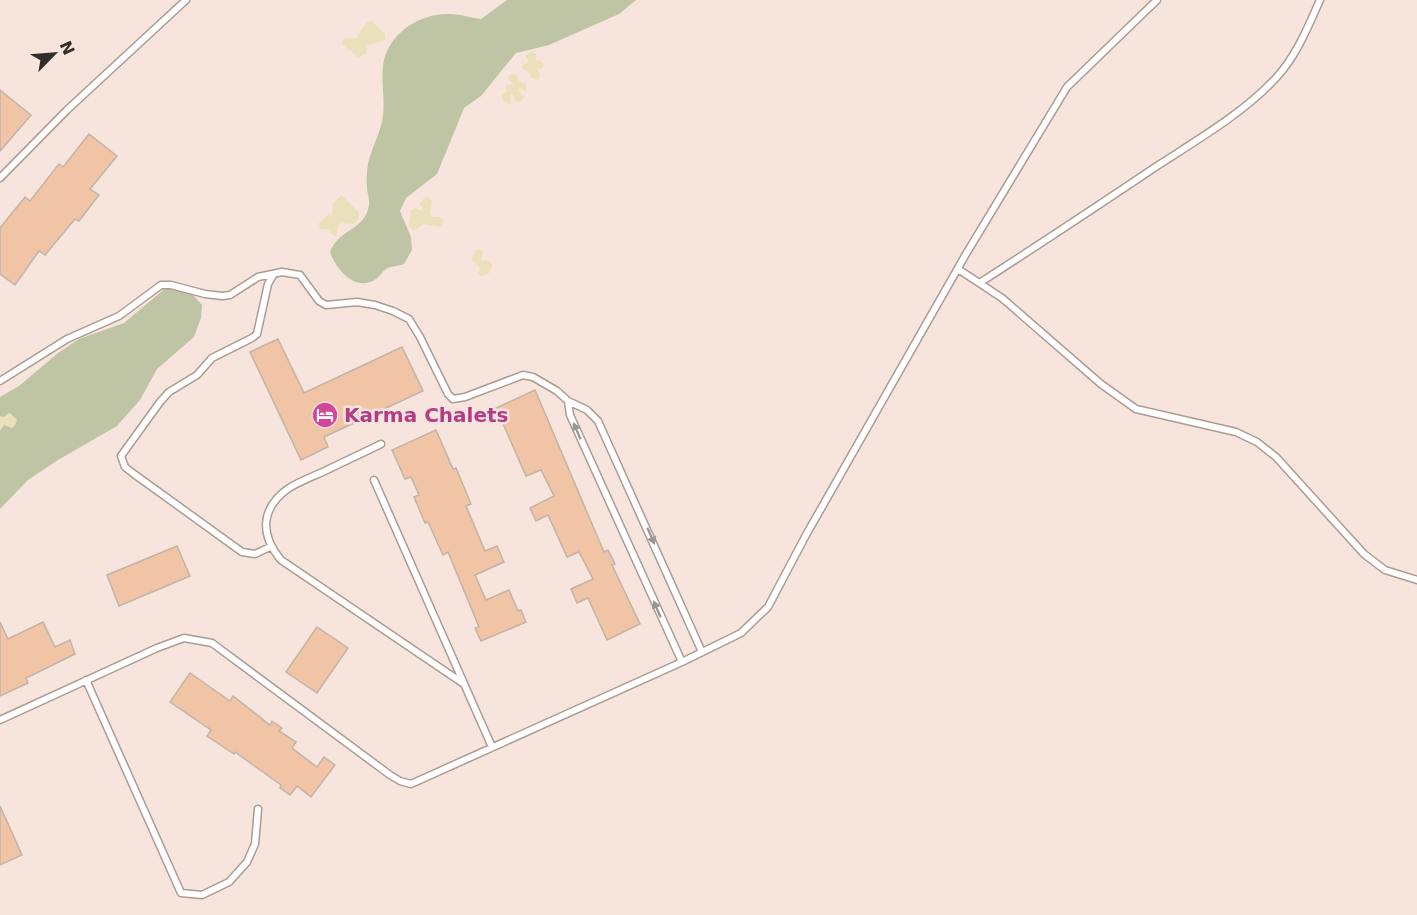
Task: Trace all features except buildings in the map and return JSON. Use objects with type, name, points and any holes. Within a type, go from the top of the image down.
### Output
[{"type":"lane","points":[[0,178],[83,94],[186,0]]},
{"type":"lane","points":[[0,720],[184,638],[212,644],[400,781],[411,784],[682,662],[741,633],[768,607],[806,535],[958,269],[1067,87],[1157,0]]},
{"type":"lane","points":[[981,282],[1208,133],[1253,99],[1276,79],[1293,54],[1307,31],[1320,0]]},
{"type":"lane","points":[[958,269],[981,282],[1002,298],[1101,384],[1136,410],[1236,432],[1257,442],[1275,457],[1364,554],[1385,570],[1417,580]]},
{"type":"lane","points":[[0,381],[68,339],[119,316],[161,285],[222,296],[231,295],[258,277],[292,273],[300,275],[319,301],[326,304],[357,302],[375,305],[409,319],[448,394],[453,399],[465,397],[523,375],[533,377],[557,391],[568,401],[587,410],[598,421],[702,652]]},
{"type":"lane","points":[[270,547],[255,554],[242,552],[125,467],[121,456],[159,402],[170,392],[203,370],[212,358],[257,334],[268,284],[274,274]]},
{"type":"lane","points":[[568,401],[570,415],[682,662]]},
{"type":"lane","points":[[381,444],[288,489],[272,505],[266,519],[270,547],[281,560],[464,684]]},
{"type":"lane","points":[[374,480],[492,747]]},
{"type":"lane","points":[[86,680],[181,893],[202,895],[229,882],[247,862],[255,844],[258,809]]},
{"type":"green space","points":[[507,0],[636,0],[619,14],[549,45],[516,53],[481,96],[464,108],[437,174],[406,198],[400,211],[411,237],[412,250],[404,264],[388,268],[368,283],[354,281],[342,272],[330,252],[339,238],[357,225],[367,213],[368,164],[382,121],[383,66],[391,44],[406,28],[427,17],[450,14],[481,19]]},
{"type":"green space","points":[[168,286],[192,294],[202,305],[201,318],[194,337],[157,369],[140,400],[117,426],[28,480],[0,509],[0,397],[19,386],[58,353],[79,339],[124,323]]},
{"type":"sand","points":[[372,21],[385,34],[385,40],[367,46],[366,54],[358,58],[342,44],[344,38],[356,38],[367,22]]},
{"type":"sand","points":[[536,53],[536,60],[541,61],[544,65],[537,69],[540,75],[538,80],[531,78],[530,73],[522,68],[529,62],[525,55]]},
{"type":"sand","points":[[511,74],[517,75],[519,81],[526,84],[526,91],[519,88],[518,90],[525,97],[519,102],[515,101],[513,94],[510,95],[509,105],[501,96],[506,91],[505,86],[513,84],[507,78]]},
{"type":"sand","points":[[341,195],[359,212],[359,218],[354,224],[342,223],[338,226],[337,236],[334,236],[328,230],[320,229],[319,223],[328,215],[332,216],[333,203]]},
{"type":"sand","points":[[425,197],[432,201],[430,214],[433,217],[440,217],[444,222],[439,227],[424,224],[414,231],[409,226],[411,210],[415,208],[422,211],[420,203]]},
{"type":"sand","points":[[476,250],[483,251],[481,260],[489,261],[492,265],[488,274],[480,276],[478,273],[480,267],[472,257]]},
{"type":"sand","points":[[9,413],[17,420],[15,425],[12,428],[4,425],[0,431],[0,416],[4,417]]},
{"type":"place","name":"Karma Chalets","points":[[325,415]]}]
